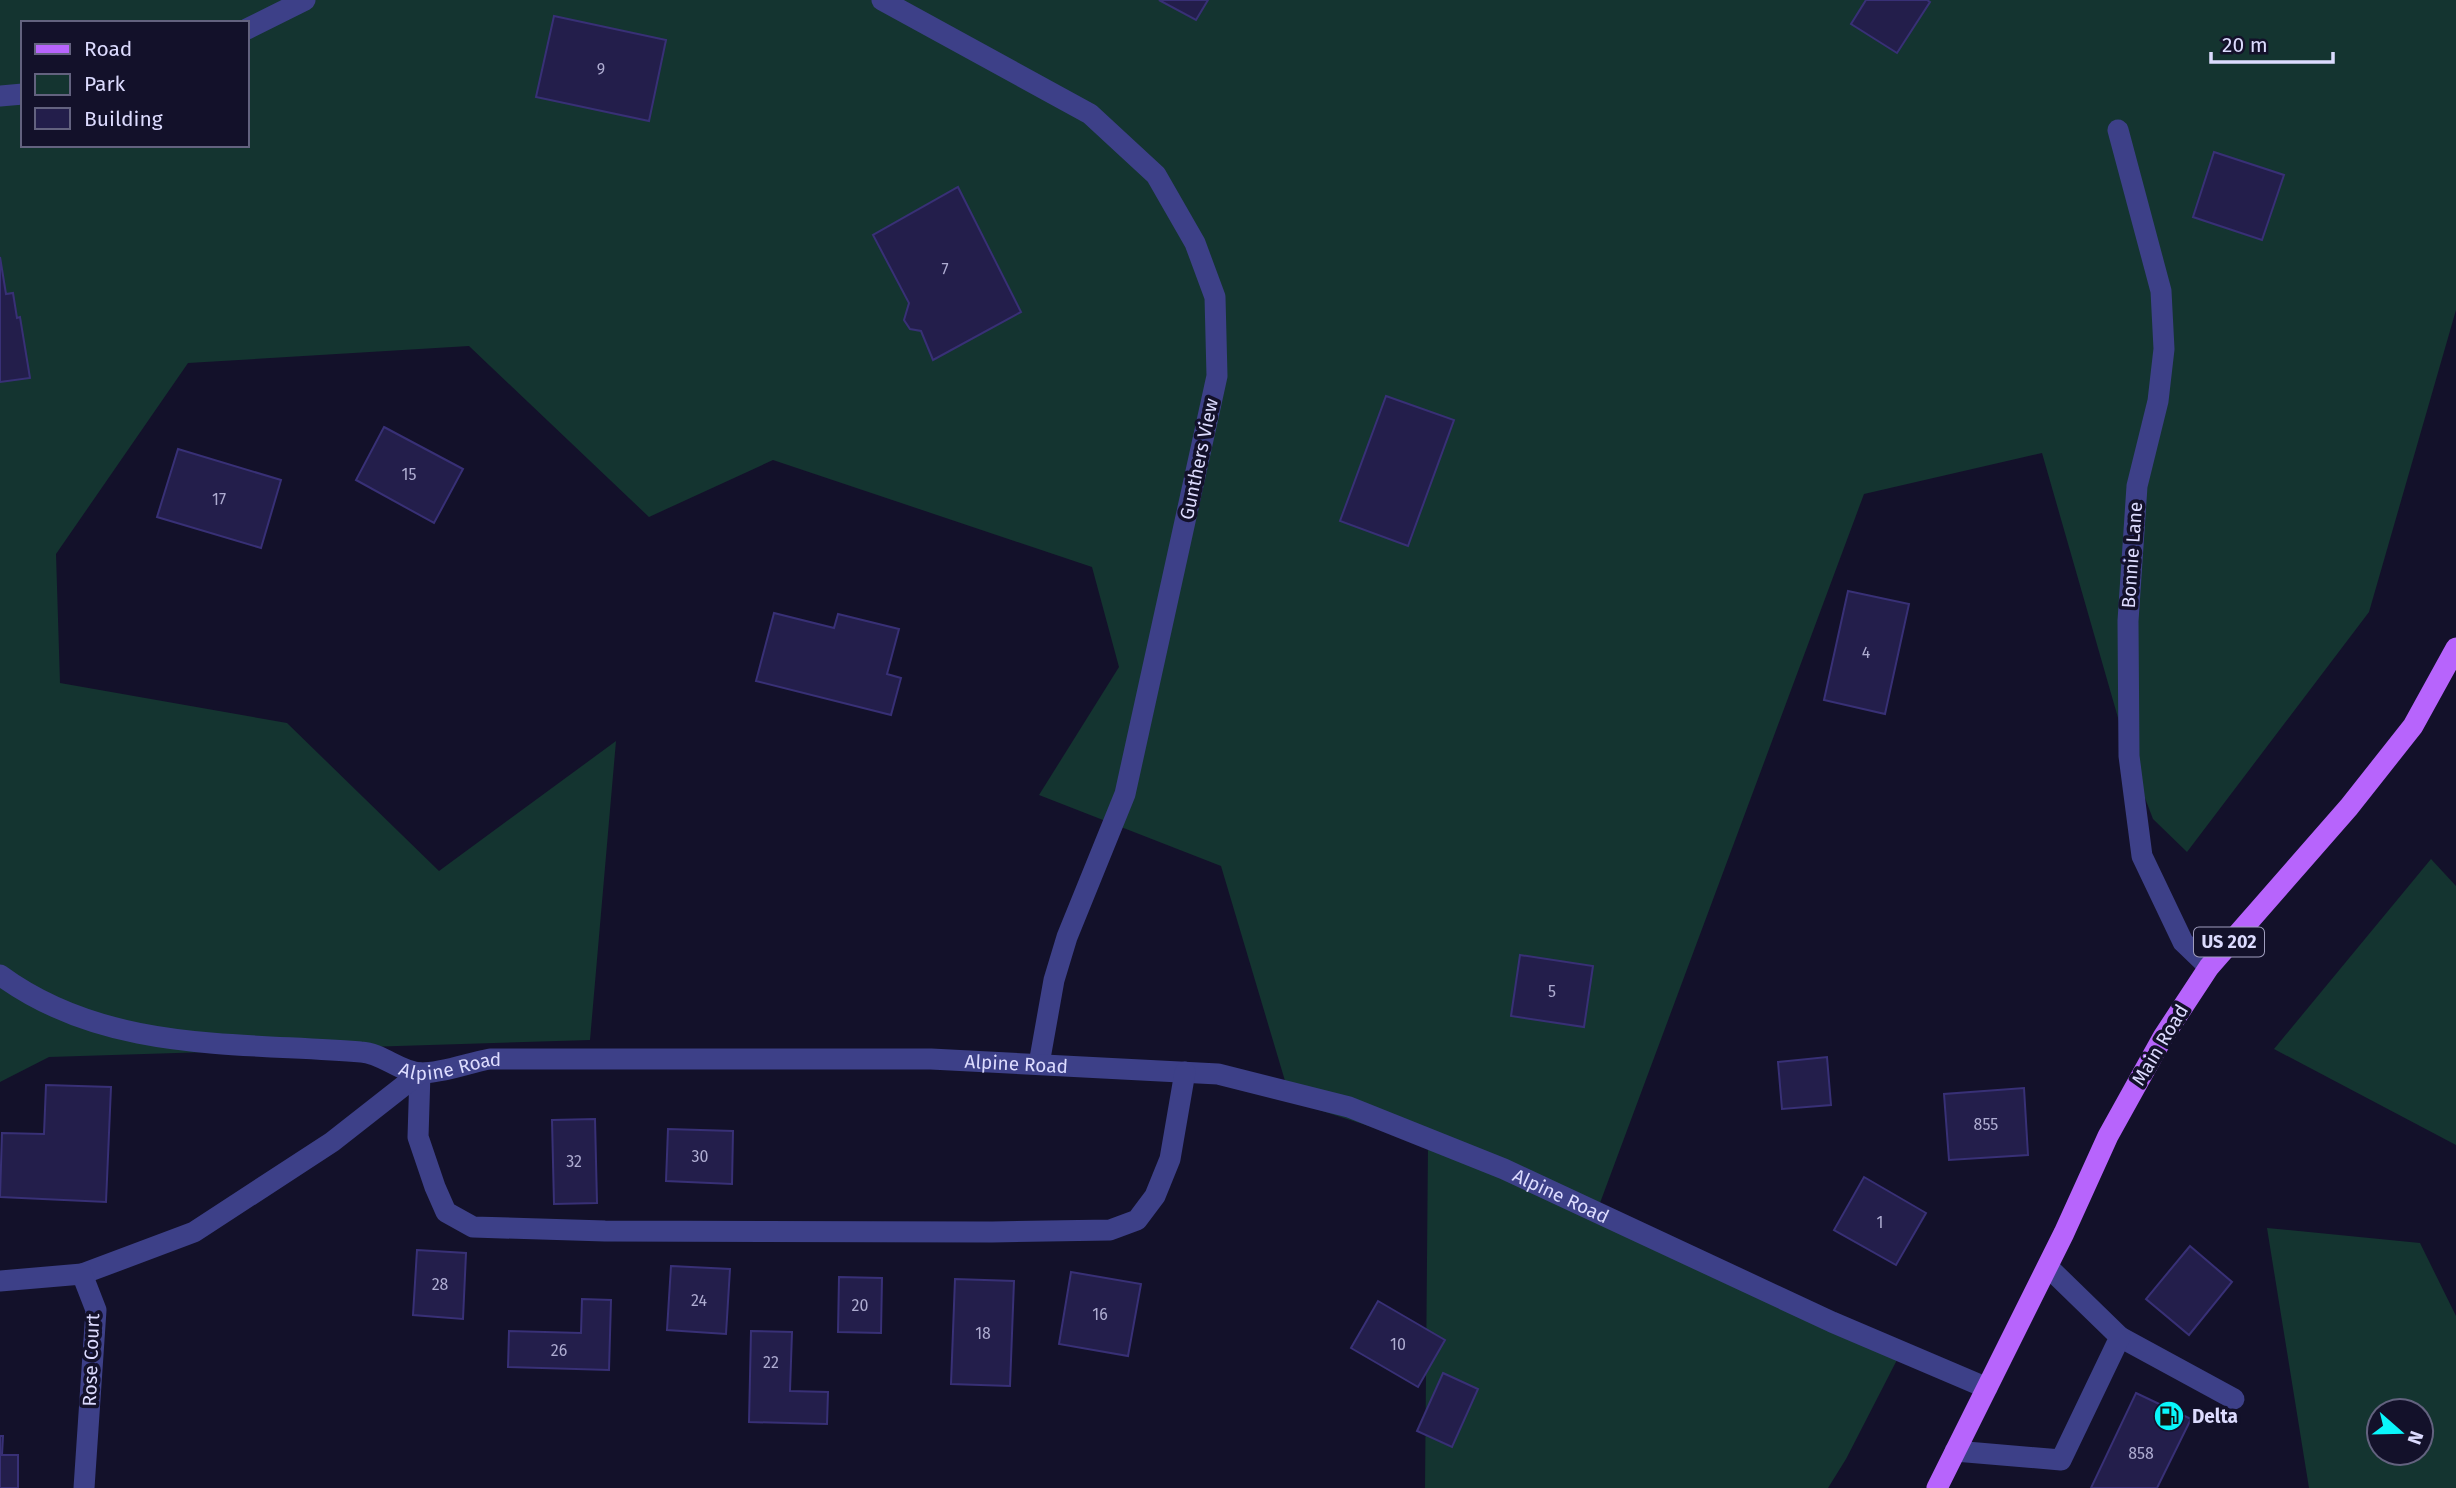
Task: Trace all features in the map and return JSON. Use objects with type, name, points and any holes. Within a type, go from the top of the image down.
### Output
[{"type":"main road","name":"Main Road","points":[[1937,1488],[2048,1267],[2108,1136],[2163,1037],[2208,967],[2349,807],[2413,726],[2456,648]]},
{"type":"street","points":[[248,28],[305,0]]},
{"type":"street","name":"Gunthers View","points":[[882,0],[1090,114],[1156,175],[1195,243],[1215,298],[1217,376],[1128,781],[1103,854],[1067,937],[1054,980],[1039,1064]]},
{"type":"street","points":[[0,96],[21,94]]},
{"type":"street","name":"Bonnie Lane","points":[[2118,130],[2161,291],[2164,349],[2158,401],[2137,486],[2128,621],[2129,756],[2142,856],[2183,942],[2208,967]]},
{"type":"street","name":"Alpine Road","points":[[0,975],[51,1005],[117,1028],[219,1046],[365,1052],[420,1073],[490,1059],[931,1059],[1218,1074],[1362,1112],[1504,1169],[1832,1322],[1987,1388]]},
{"type":"street","points":[[420,1073],[418,1137],[435,1187],[446,1212],[473,1227],[605,1231],[992,1232],[1110,1230],[1137,1220],[1155,1196],[1170,1159],[1185,1072]]},
{"type":"street","points":[[0,1281],[82,1274],[194,1232],[332,1142],[420,1073]]},
{"type":"street","points":[[2048,1267],[2120,1337],[2234,1399]]},
{"type":"street","name":"Rose Court","points":[[82,1274],[96,1310],[84,1488]]},
{"type":"street","points":[[1955,1451],[2061,1461],[2120,1337]]},
{"type":"green space","points":[[0,0],[2456,0],[2456,310],[2369,612],[2187,852],[2153,819],[2129,756],[2042,453],[1864,494],[1597,1211],[1899,1356],[1846,1459],[1828,1488],[1425,1488],[1428,1145],[1291,1101],[1221,866],[1039,795],[1119,667],[1092,567],[773,460],[649,517],[469,346],[188,363],[56,554],[60,683],[287,723],[439,871],[616,741],[590,1040],[49,1057],[0,1082]]},
{"type":"green space","points":[[2431,859],[2456,886],[2456,1145],[2274,1049]]},
{"type":"green space","points":[[2267,1228],[2420,1243],[2456,1316],[2456,1488],[2309,1488]]},
{"type":"building","points":[[1159,0],[1208,0],[1196,20]]},
{"type":"building","points":[[1866,0],[1930,2],[1897,53],[1851,24]]},
{"type":"building","points":[[554,16],[666,40],[649,121],[536,97]]},
{"type":"building","points":[[2214,152],[2284,175],[2262,240],[2193,217]]},
{"type":"building","points":[[958,187],[1021,312],[933,360],[921,331],[910,329],[904,320],[909,303],[873,235]]},
{"type":"building","points":[[0,257],[6,294],[13,293],[17,318],[20,317],[30,378],[0,382]]},
{"type":"building","points":[[1386,396],[1454,420],[1408,546],[1340,521]]},
{"type":"building","points":[[384,427],[463,469],[434,523],[356,480]]},
{"type":"building","points":[[178,449],[281,480],[261,548],[157,517]]},
{"type":"building","points":[[1848,591],[1909,604],[1885,714],[1824,700]]},
{"type":"building","points":[[774,613],[834,628],[838,614],[899,629],[887,674],[901,678],[891,715],[756,681]]},
{"type":"building","points":[[1520,955],[1593,966],[1584,1027],[1511,1016]]},
{"type":"building","points":[[1827,1057],[1831,1105],[1782,1109],[1778,1062]]},
{"type":"building","points":[[46,1085],[111,1087],[106,1202],[0,1197],[2,1133],[44,1134]]},
{"type":"building","points":[[2024,1088],[2028,1155],[1949,1160],[1944,1094]]},
{"type":"building","points":[[595,1119],[597,1203],[554,1204],[552,1120]]},
{"type":"building","points":[[668,1129],[733,1131],[732,1184],[666,1181]]},
{"type":"building","points":[[1864,1177],[1926,1213],[1896,1265],[1834,1230]]},
{"type":"building","points":[[2190,1246],[2232,1282],[2189,1335],[2146,1299]]},
{"type":"building","points":[[417,1250],[466,1253],[463,1319],[413,1315]]},
{"type":"building","points":[[671,1266],[730,1269],[726,1334],[667,1330]]},
{"type":"building","points":[[1071,1272],[1141,1284],[1128,1356],[1059,1344]]},
{"type":"building","points":[[839,1277],[882,1278],[881,1333],[838,1332]]},
{"type":"building","points":[[955,1279],[1014,1281],[1010,1386],[951,1384]]},
{"type":"building","points":[[582,1299],[611,1300],[609,1370],[508,1367],[509,1331],[581,1333]]},
{"type":"building","points":[[1378,1301],[1445,1340],[1418,1387],[1351,1348]]},
{"type":"building","points":[[751,1331],[792,1332],[790,1391],[828,1392],[827,1424],[749,1422]]},
{"type":"building","points":[[1443,1373],[1478,1389],[1452,1447],[1417,1431]]},
{"type":"building","points":[[2136,1393],[2191,1419],[2157,1488],[2091,1488]]},
{"type":"building","points":[[0,1436],[3,1436],[2,1455],[18,1455],[18,1488],[0,1488]]},
{"type":"place","name":"Delta","points":[[2169,1416]]}]
